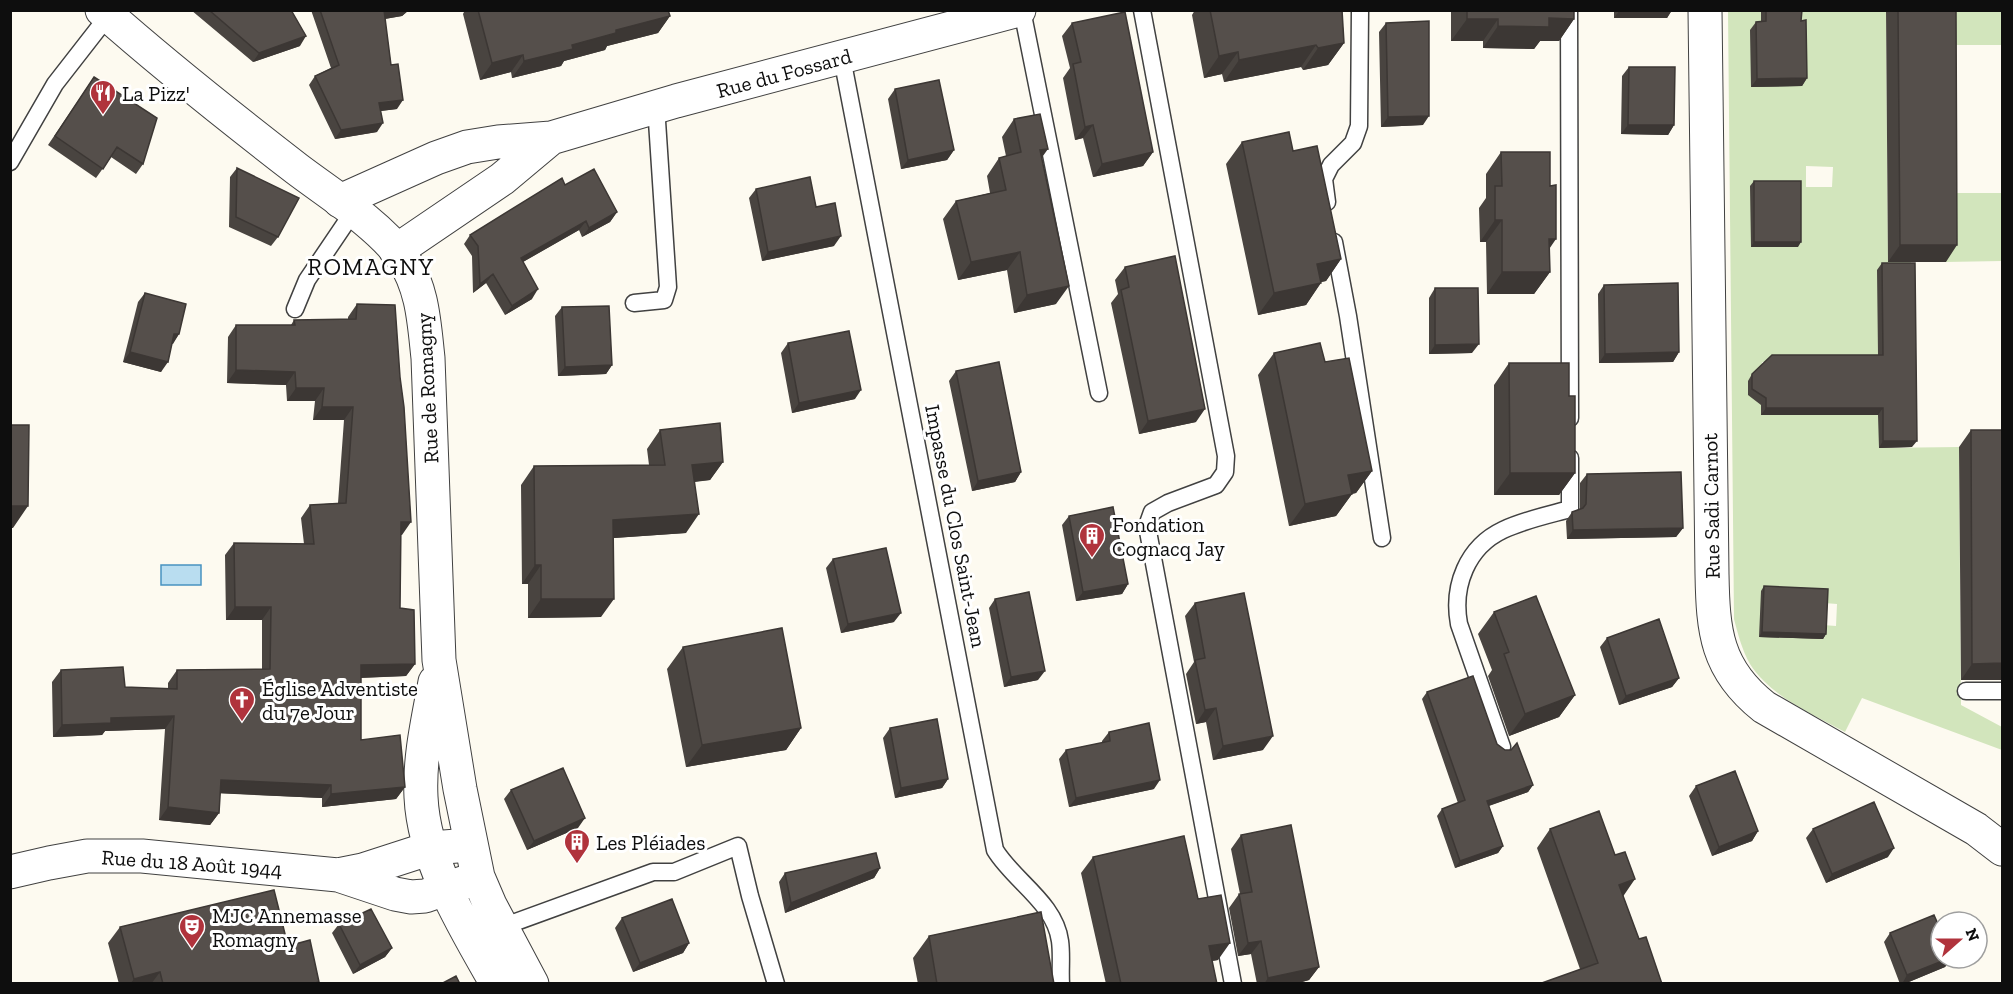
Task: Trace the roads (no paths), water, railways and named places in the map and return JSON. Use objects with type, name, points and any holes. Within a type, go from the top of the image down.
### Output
[{"type":"street","name":"Rue du Fossard","points":[[346,206],[436,158],[467,147],[551,138],[656,106],[1020,10]]},
{"type":"street","name":"Rue Sadi Carnot","points":[[1705,10],[1713,602],[1714,625],[1721,654],[1739,683],[1764,707],[1963,821],[2002,849]]},
{"type":"street","name":"Rue de Romagny","points":[[105,13],[215,104],[378,231],[396,251],[416,283],[425,318],[439,660],[470,845],[478,877],[532,984]]},
{"type":"street","name":"Rue du Fossard","points":[[396,251],[502,179],[551,138]]},
{"type":"street","name":"Rue de Romagny","points":[[439,660],[421,766],[422,811],[431,848],[446,889],[497,984]]},
{"type":"street","points":[[431,848],[470,845]]},
{"type":"street","name":"Rue du 18 Août 1944","points":[[338,875],[363,870],[431,848]]},
{"type":"street","name":"Rue du 18 Août 1944","points":[[10,872],[61,860],[111,855],[142,856],[338,875],[404,896],[425,896],[478,877]]},
{"type":"lane","points":[[1020,10],[1099,393]]},
{"type":"lane","points":[[1142,10],[1226,456],[1225,472],[1216,485],[1168,503],[1152,512],[1147,526],[1233,984]]},
{"type":"lane","points":[[1360,10],[1359,126],[1353,143],[1331,165],[1324,179],[1348,316],[1382,538]]},
{"type":"lane","points":[[1503,747],[1459,624],[1456,604],[1461,579],[1469,561],[1490,537],[1515,525],[1570,509],[1569,10]]},
{"type":"lane","points":[[10,162],[55,84],[105,13]]},
{"type":"lane","name":"Impasse du Clos Saint-Jean","points":[[842,58],[995,850],[1003,863],[1046,908],[1054,922],[1060,940],[1061,984]]},
{"type":"lane","points":[[634,303],[664,300],[668,287],[656,106]]},
{"type":"lane","points":[[295,309],[307,280],[346,206]]},
{"type":"lane","points":[[1966,691],[2002,690]]},
{"type":"lane","points":[[502,927],[653,872],[674,872],[738,846],[776,984]]},
{"type":"water","points":[[161,565],[201,565],[201,585],[161,585]]},
{"type":"place","name":"La Pizz'","points":[[103,116]]},
{"type":"place","name":"Fondation Cognacq Jay","points":[[1092,559]]},
{"type":"place","name":"Église Adventiste du 7e Jour","points":[[242,723]]},
{"type":"place","name":"Les Pléiades","points":[[577,865]]},
{"type":"place","name":"MJC Annemasse Romagny","points":[[192,950]]},
{"type":"district","name":"ROMAGNY","points":[[371,266]]}]
